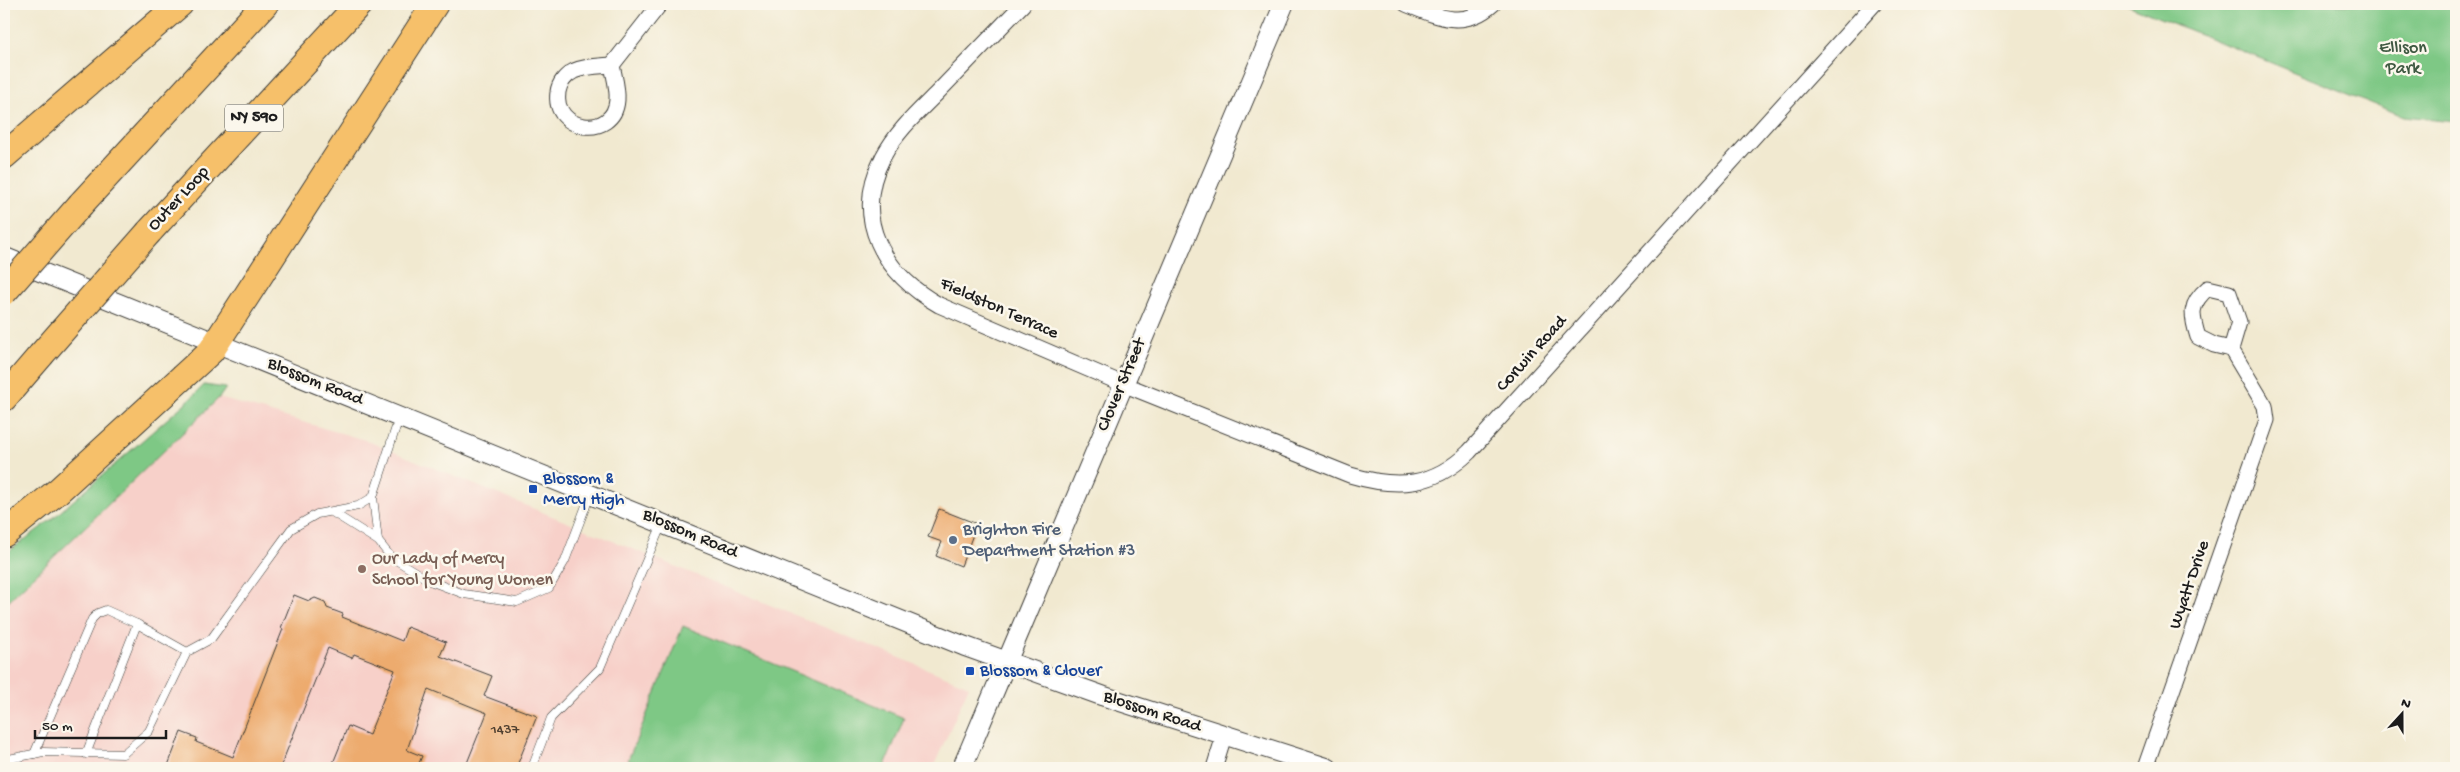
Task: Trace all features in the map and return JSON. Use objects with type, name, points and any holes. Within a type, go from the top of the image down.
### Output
[{"type":"highway","points":[[4,156],[180,4]]},
{"type":"highway","points":[[4,292],[265,4]]},
{"type":"highway","name":"Outer Loop","points":[[4,398],[149,232],[359,4]]},
{"type":"highway","points":[[4,534],[58,491],[191,372],[216,343],[435,4]]},
{"type":"street","points":[[612,65],[617,99],[611,115],[604,122],[592,127],[578,126],[568,120],[562,113],[558,98],[559,88],[564,79],[572,72],[582,68],[612,65],[660,4]]},
{"type":"street","name":"Fieldston Terrace","points":[[1023,4],[893,141],[883,157],[874,181],[870,212],[874,233],[883,254],[896,273],[919,294],[939,305],[1123,384]]},
{"type":"street","name":"Clover Street","points":[[962,768],[1284,4]]},
{"type":"street","points":[[1406,4],[1442,18],[1455,20],[1475,16],[1493,4]]},
{"type":"street","name":"Corwin Road","points":[[1123,384],[1368,480],[1400,484],[1415,482],[1438,475],[1469,452],[1874,4]]},
{"type":"street","name":"Blossom Road","points":[[4,257],[590,493],[895,619],[1006,662],[1224,736],[1328,768]]},
{"type":"street","name":"Wyatt Drive","points":[[2145,768],[2267,420],[2268,413],[2265,406],[2230,349]]},
{"type":"street","points":[[1214,768],[1224,736]]},
{"type":"lane","points":[[378,541],[373,497],[399,416]]},
{"type":"lane","points":[[332,512],[355,524],[378,541],[391,557],[430,581],[464,594],[517,602],[549,588],[565,561],[590,493]]},
{"type":"lane","points":[[4,760],[34,754],[123,754],[149,731],[187,652],[211,639],[291,529],[317,514],[358,506],[373,497]]},
{"type":"lane","points":[[532,768],[551,718],[600,668],[662,523]]},
{"type":"lane","points":[[34,754],[92,619],[98,613],[106,610],[137,624],[187,652]]},
{"type":"lane","points":[[86,754],[137,624]]},
{"type":"shaded area","name":"Our Lady of Mercy School for Young Women","points":[[219,398],[365,440],[969,686],[933,768],[4,768],[4,605]]},
{"type":"green space","name":"Ellison Park","points":[[2125,4],[2456,4],[2456,121],[2403,116]]},
{"type":"green space","points":[[204,385],[226,388],[219,398],[4,605],[4,555],[52,519]]},
{"type":"green space","points":[[683,626],[904,718],[884,768],[647,768],[628,760]]},
{"type":"building","name":"Brighton Fire Department Station #3","points":[[939,509],[977,524],[961,566],[936,556],[942,542],[928,537]]},
{"type":"building","name":"Our Lady of Mercy School for Young Women","points":[[294,595],[309,601],[315,598],[325,602],[327,608],[343,614],[342,617],[402,641],[407,627],[446,642],[440,656],[492,676],[484,696],[537,716],[516,768],[465,768],[487,713],[428,689],[407,750],[422,756],[417,768],[331,768],[348,726],[369,735],[395,670],[354,654],[352,658],[328,648],[280,768],[167,768],[181,732],[197,738],[196,742],[233,757],[283,629],[281,628]]},
{"type":"place","name":"Blossom & Mercy High","points":[[533,489]]},
{"type":"place","name":"Brighton Fire Department Station #3","points":[[953,540]]},
{"type":"place","name":"Our Lady of Mercy School for Young Women","points":[[362,569]]},
{"type":"place","name":"Blossom & Clover","points":[[970,671]]}]
